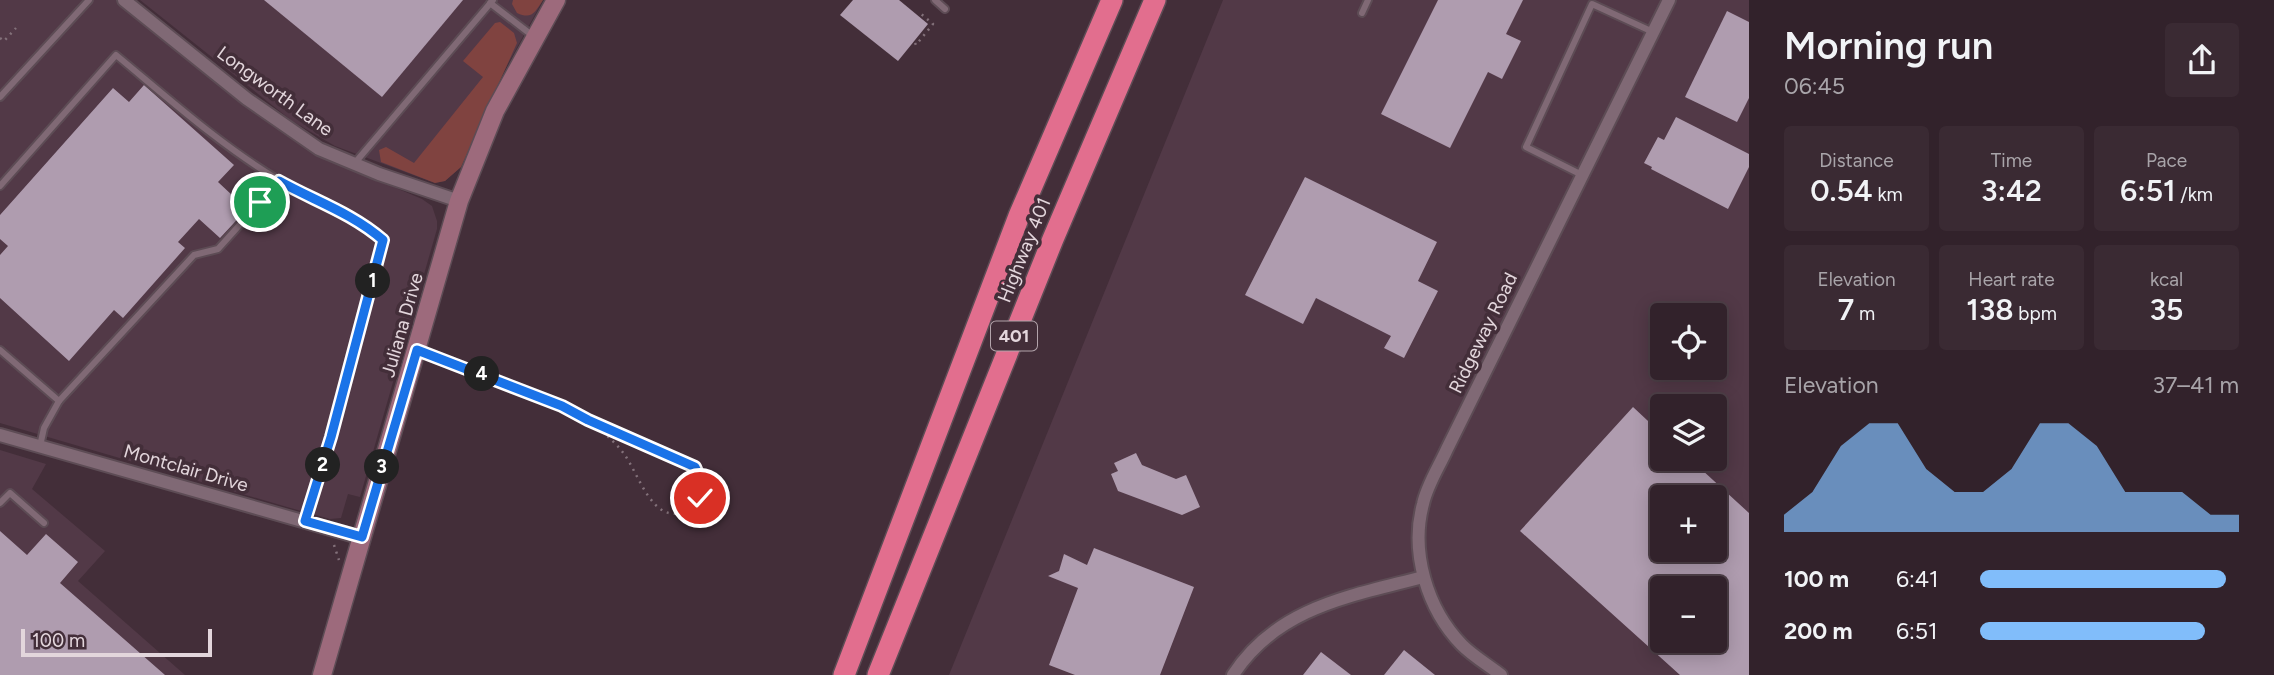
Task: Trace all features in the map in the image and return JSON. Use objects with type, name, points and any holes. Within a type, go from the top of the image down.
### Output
[{"type":"highway","name":"Highway 401","points":[[844,675],[1019,216],[1112,0]]},
{"type":"highway","name":"Highway 401","points":[[878,675],[1053,239],[1155,0]]},
{"type":"street","name":"Longworth Lane","points":[[124,0],[278,122],[319,149],[459,201]]},
{"type":"street","name":"Juliana Drive","points":[[322,675],[459,201],[495,111],[556,0]]},
{"type":"street","name":"Ridgeway Road","points":[[1500,675],[1462,645],[1438,610],[1423,577],[1419,549],[1423,503],[1447,449],[1669,0]]},
{"type":"street","name":"Montclair Drive","points":[[0,435],[362,537]]},
{"type":"street","points":[[1233,675],[1241,663],[1270,634],[1309,610],[1423,577]]},
{"type":"lane","points":[[0,97],[89,0]]},
{"type":"lane","points":[[934,0],[945,9]]},
{"type":"lane","points":[[1362,13],[1368,0]]},
{"type":"lane","points":[[354,164],[491,2],[534,37]]},
{"type":"lane","points":[[1582,175],[1526,147],[1588,2],[1653,32]]},
{"type":"lane","points":[[0,186],[116,55],[224,143],[279,181],[302,194],[342,210],[383,240],[331,437],[305,521]]},
{"type":"lane","points":[[40,446],[44,428],[59,401],[194,255],[218,249],[279,181]]},
{"type":"lane","points":[[0,350],[59,401]]},
{"type":"lane","points":[[0,503],[10,493],[44,523]]},
{"type":"path","points":[[915,43],[916,45],[933,24],[920,13]]},
{"type":"path","points":[[0,38],[4,41],[16,28]]},
{"type":"path","points":[[417,350],[562,406],[695,467],[701,481],[700,498],[692,509],[677,514],[664,513],[652,502],[613,440],[588,420]]},
{"type":"shaded area","points":[[0,0],[138,0],[128,12],[274,127],[342,165],[422,199],[432,206],[437,229],[360,497],[348,494],[341,518],[330,519],[0,423]]},
{"type":"shaded area","points":[[140,0],[543,0],[498,82],[461,167],[445,181],[435,183],[335,146],[292,121]]},
{"type":"shaded area","points":[[513,0],[543,0],[535,11],[526,16],[517,13],[512,4]]},
{"type":"shaded area","points":[[1223,0],[1749,0],[1749,675],[949,675]]},
{"type":"shaded area","points":[[500,22],[514,33],[517,43],[461,167],[445,181],[435,183],[381,162],[379,150],[386,147],[414,163],[483,77],[463,61],[495,23]]},
{"type":"shaded area","points":[[0,450],[46,464],[32,489],[105,551],[78,581],[185,675],[0,675]]},
{"type":"building","points":[[264,0],[463,0],[382,97]]},
{"type":"building","points":[[853,0],[899,0],[928,24],[898,61],[840,15]]},
{"type":"building","points":[[1438,0],[1523,0],[1506,34],[1521,41],[1502,79],[1488,72],[1450,148],[1381,114]]},
{"type":"building","points":[[1727,11],[1749,22],[1749,98],[1737,122],[1685,97]]},
{"type":"building","points":[[144,85],[234,165],[218,182],[247,209],[220,238],[199,219],[178,242],[185,248],[123,318],[114,310],[69,361],[0,298],[0,255],[8,246],[0,239],[0,215],[113,88],[129,102]]},
{"type":"building","points":[[1676,117],[1749,154],[1749,167],[1728,209],[1644,163],[1658,137],[1664,140]]},
{"type":"building","points":[[1305,177],[1437,242],[1418,281],[1438,291],[1404,358],[1384,348],[1391,336],[1316,298],[1303,324],[1245,295]]},
{"type":"building","points":[[1633,407],[1650,423],[1650,471],[1703,471],[1718,485],[1650,485],[1650,562],[1727,562],[1727,493],[1749,513],[1749,675],[1680,675],[1656,653],[1727,653],[1727,576],[1650,576],[1650,648],[1520,531]]},
{"type":"building","points":[[1136,453],[1142,465],[1176,479],[1186,475],[1200,507],[1182,515],[1118,491],[1111,474],[1118,471],[1114,463]]},
{"type":"building","points":[[0,531],[27,555],[46,534],[78,562],[60,583],[165,675],[0,675]]},
{"type":"building","points":[[1094,548],[1194,587],[1160,675],[1075,675],[1049,665],[1078,588],[1048,576],[1059,571],[1064,554],[1087,565]]},
{"type":"building","points":[[1404,650],[1435,675],[1384,675]]},
{"type":"building","points":[[1321,652],[1351,675],[1303,675]]},
{"type":"route","points":[[260,202],[279,181],[302,194],[342,210],[383,240],[331,437],[305,521],[362,537],[417,350],[562,406],[695,467],[701,481],[700,498]]}]
